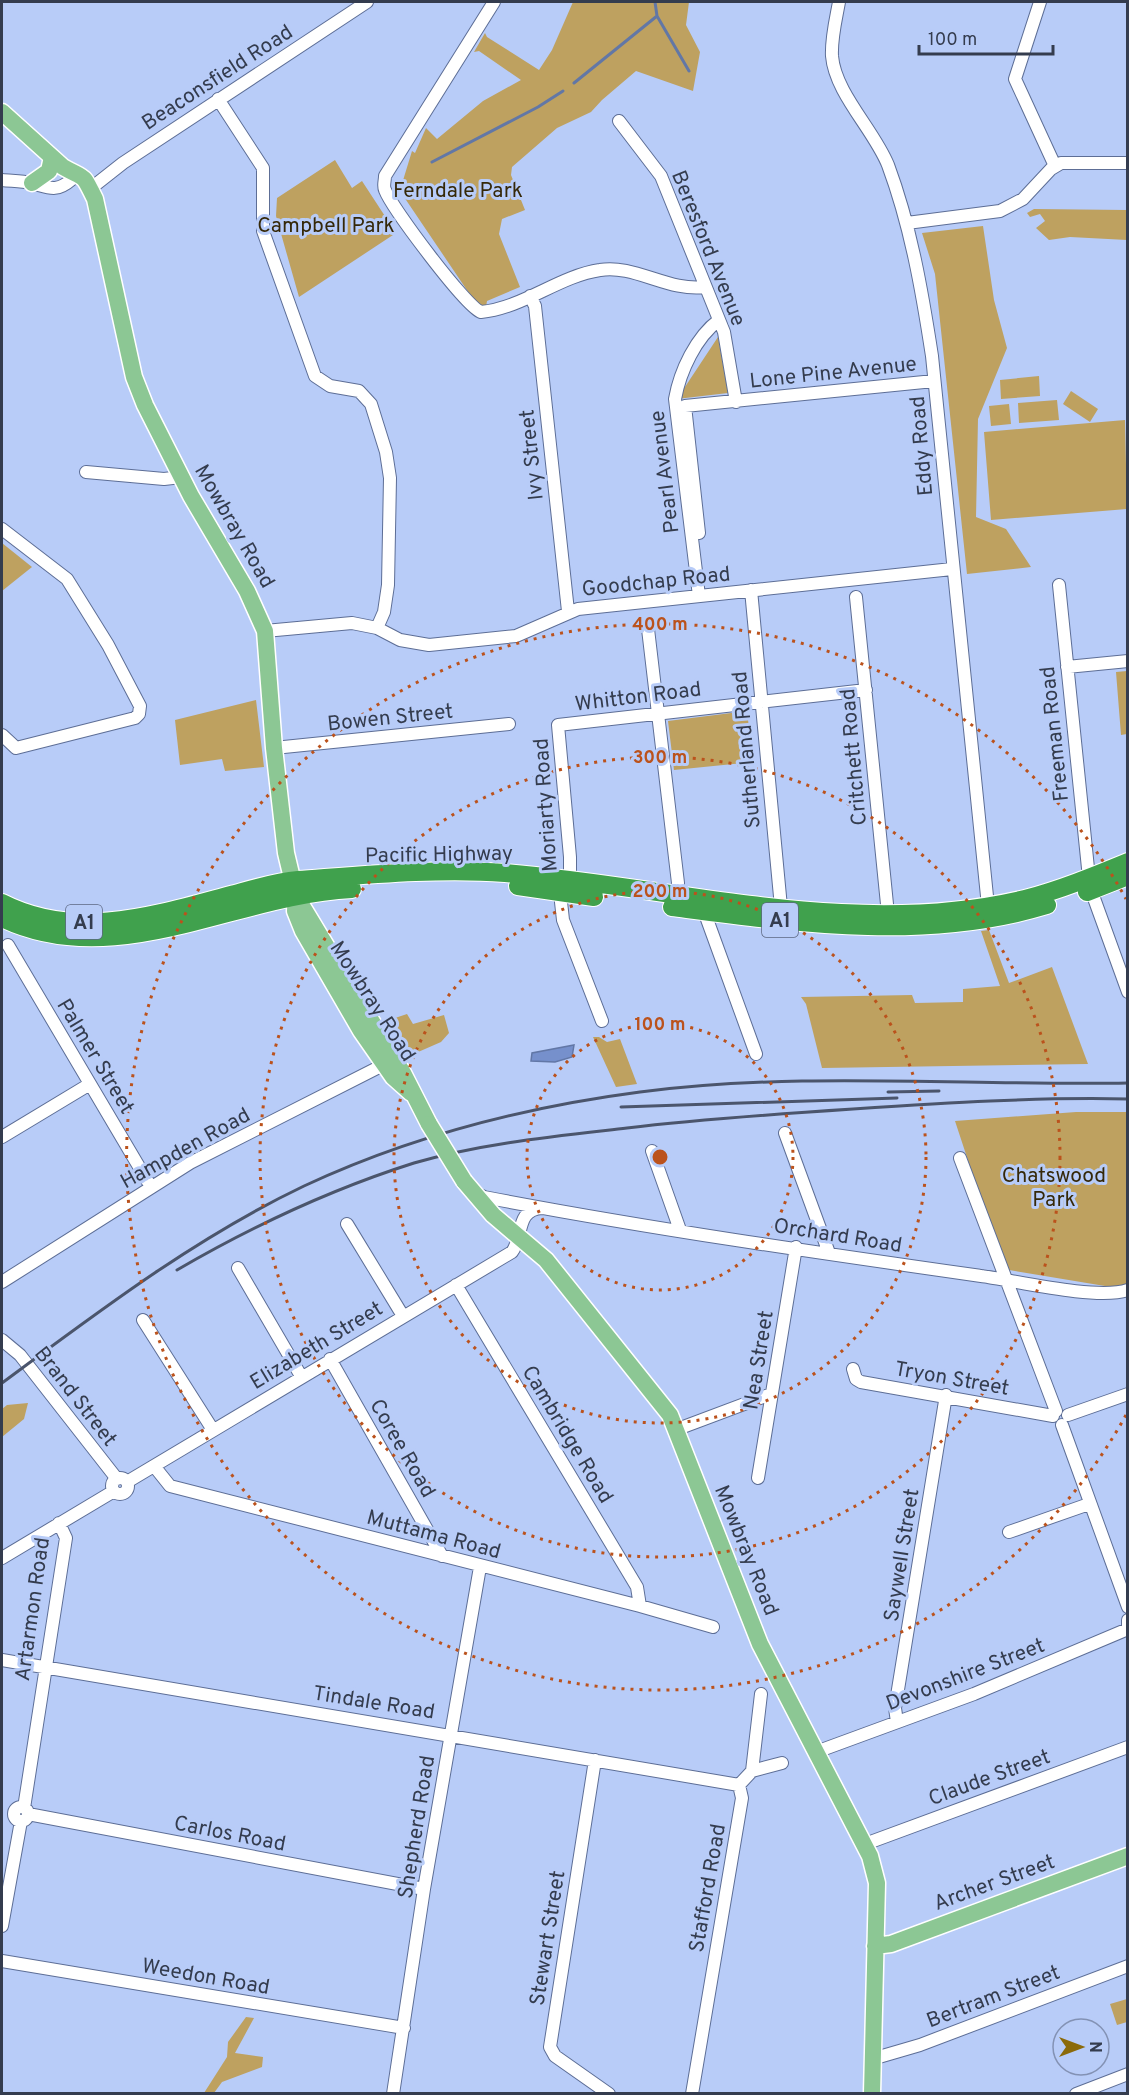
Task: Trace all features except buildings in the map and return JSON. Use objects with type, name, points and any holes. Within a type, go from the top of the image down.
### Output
[{"type":"highway","name":"Pacific Highway","points":[[2,903],[30,915],[57,921],[123,921],[294,888],[484,872],[704,911],[781,921],[896,927],[1007,916],[1090,884],[1128,862]]},
{"type":"highway","name":"Pacific Highway","points":[[565,887],[676,895],[781,907],[888,914],[988,906],[1128,876]]},
{"type":"highway","name":"Pacific Highway","points":[[2,918],[46,932],[110,936],[185,925],[294,888]]},
{"type":"main road","name":"Mowbray Road","points":[[2,112],[68,175],[76,171],[84,178],[90,189],[101,219],[134,377],[145,405],[181,477],[247,591],[266,631],[274,748],[286,853],[294,888],[389,1062],[411,1093],[467,1186],[551,1265],[670,1415],[760,1644],[865,1844],[877,1876],[872,2094]]},
{"type":"main road","points":[[32,183],[49,171],[52,158]]},
{"type":"main road","name":"Archer Street","points":[[875,1946],[891,1944],[1128,1856]]},
{"type":"street","name":"Beaconsfield Road","points":[[90,189],[123,163],[367,2]]},
{"type":"street","points":[[494,2],[390,166],[384,188],[429,254],[475,309],[485,312],[593,271],[606,269],[686,288],[705,287]]},
{"type":"street","name":"Eddy Road","points":[[839,2],[832,48],[833,64],[845,90],[883,153],[907,223],[921,284],[934,381],[988,906]]},
{"type":"street","points":[[1040,2],[1015,79],[1054,166]]},
{"type":"street","points":[[218,99],[263,168],[263,231],[315,376],[330,386],[359,391],[371,404],[380,431],[390,478],[388,585],[384,612],[377,628]]},
{"type":"street","name":"Beresford Avenue","points":[[620,121],[661,176],[727,344],[736,402]]},
{"type":"street","points":[[907,223],[1004,210],[1023,199],[1054,166],[1065,162],[1128,163]]},
{"type":"street","points":[[2,180],[32,183],[43,189],[61,188],[68,175]]},
{"type":"street","name":"Ivy Street","points":[[530,296],[534,306],[568,611]]},
{"type":"street","name":"Pearl Avenue","points":[[699,596],[675,399],[677,385],[704,331],[719,320]]},
{"type":"street","name":"Lone Pine Avenue","points":[[736,402],[934,381]]},
{"type":"street","name":"Pearl Avenue","points":[[699,533],[685,406],[736,402]]},
{"type":"street","points":[[86,472],[164,479],[181,477]]},
{"type":"street","points":[[2,529],[67,579],[108,645],[140,706],[139,714],[135,718],[34,745],[16,748],[2,735]]},
{"type":"street","name":"Goodchap Road","points":[[266,631],[339,622],[377,628],[400,640],[426,645],[516,636],[568,611],[952,569]]},
{"type":"street","name":"Freeman Road","points":[[1059,585],[1090,884],[1128,992]]},
{"type":"street","name":"Sutherland Road","points":[[750,590],[781,907]]},
{"type":"street","name":"Critchett Road","points":[[856,597],[888,914]]},
{"type":"street","points":[[648,629],[678,883],[676,895]]},
{"type":"street","points":[[1067,667],[1128,661]]},
{"type":"street","name":"Whitton Road","points":[[558,725],[867,690]]},
{"type":"street","name":"Bowen Street","points":[[274,748],[509,724]]},
{"type":"street","name":"Moriarty Road","points":[[558,725],[570,857],[563,920],[602,1021]]},
{"type":"street","points":[[704,911],[756,1054]]},
{"type":"street","name":"Palmer Street","points":[[8,945],[151,1187]]},
{"type":"street","name":"Hampden Road","points":[[2,1282],[190,1163],[389,1062]]},
{"type":"street","points":[[3,1133],[90,1084]]},
{"type":"street","points":[[785,1133],[829,1253]]},
{"type":"street","points":[[652,1151],[680,1230]]},
{"type":"street","points":[[960,1158],[1060,1417],[1089,1504],[1128,1607]]},
{"type":"street","name":"Orchard Road","points":[[467,1186],[484,1197],[680,1230],[1090,1292],[1128,1290]]},
{"type":"street","points":[[518,1236],[525,1215],[532,1209],[543,1208]]},
{"type":"street","points":[[347,1224],[403,1316]]},
{"type":"street","name":"Elizabeth Street","points":[[2,1558],[119,1484],[153,1466],[512,1251],[518,1236]]},
{"type":"street","name":"Nea Street","points":[[759,1478],[796,1247]]},
{"type":"street","points":[[238,1268],[301,1376]]},
{"type":"street","name":"Cambridge Road","points":[[456,1285],[637,1587],[640,1606]]},
{"type":"street","points":[[143,1320],[213,1430]]},
{"type":"street","name":"Brand Street","points":[[2,1337],[20,1355],[119,1484]]},
{"type":"street","name":"Coree Road","points":[[330,1359],[442,1556]]},
{"type":"street","name":"Tryon Street","points":[[853,1369],[856,1379],[861,1382],[946,1395],[1060,1417]]},
{"type":"street","points":[[675,1430],[771,1394]]},
{"type":"street","points":[[1060,1417],[1128,1394]]},
{"type":"street","name":"Saywell Street","points":[[897,1722],[895,1708],[946,1395]]},
{"type":"street","name":"Muttama Road","points":[[153,1466],[170,1486],[640,1606],[712,1627]]},
{"type":"street","points":[[1009,1532],[1089,1504]]},
{"type":"street","name":"Artarmon Road","points":[[2,1926],[24,1814],[66,1538],[59,1523]]},
{"type":"street","name":"Shepherd Road","points":[[393,2094],[424,1889],[480,1567]]},
{"type":"street","points":[[1128,1620],[1128,1629]]},
{"type":"street","name":"Devonshire Street","points":[[816,1752],[974,1694],[1128,1629]]},
{"type":"street","name":"Tindale Road","points":[[2,1660],[739,1785]]},
{"type":"street","points":[[739,1785],[752,1770],[761,1694]]},
{"type":"street","name":"Claude Street","points":[[865,1844],[1128,1747]]},
{"type":"street","name":"Stewart Street","points":[[595,1760],[550,2046],[555,2056],[609,2094]]},
{"type":"street","points":[[752,1770],[782,1763]]},
{"type":"street","name":"Stafford Road","points":[[692,2094],[742,1798],[739,1785]]},
{"type":"street","name":"Carlos Road","points":[[24,1814],[424,1889]]},
{"type":"street","name":"Weedon Road","points":[[2,1961],[404,2028]]},
{"type":"street","name":"Bertram Street","points":[[872,2059],[920,2045],[1128,1966]]},
{"type":"street","points":[[1076,2094],[1128,2074]]},
{"type":"green space","name":"Ferndale Park","points":[[573,2],[689,2],[686,25],[700,52],[693,91],[636,71],[591,112],[557,128],[512,167],[511,175],[525,210],[502,219],[499,234],[520,287],[487,301],[486,307],[477,305],[402,194],[401,187],[412,151],[415,153],[426,128],[437,139],[483,101],[521,80],[479,51],[474,52],[485,33],[487,37],[539,70],[552,50]]},
{"type":"green space","name":"Campbell Park","points":[[335,160],[352,188],[362,181],[396,233],[299,297],[276,216],[277,198]]},
{"type":"green space","points":[[1034,209],[1127,210],[1127,240],[1070,237],[1049,240],[1036,228],[1045,221],[1040,214],[1030,217],[1027,213]]},
{"type":"green space","points":[[983,226],[994,300],[1007,348],[978,419],[976,517],[1006,529],[1031,567],[967,574],[935,274],[922,233]]},
{"type":"green space","points":[[718,337],[728,393],[677,399]]},
{"type":"green space","points":[[1039,376],[1040,396],[1001,399],[1000,380]]},
{"type":"green space","points":[[1071,391],[1098,409],[1090,422],[1063,404]]},
{"type":"green space","points":[[1057,400],[1059,420],[1019,423],[1018,403]]},
{"type":"green space","points":[[1009,404],[1011,424],[991,426],[989,406]]},
{"type":"green space","points":[[1125,420],[1127,509],[991,520],[984,432]]},
{"type":"green space","points":[[2,543],[32,567],[2,591]]},
{"type":"green space","points":[[1127,671],[1127,734],[1121,735],[1116,672]]},
{"type":"green space","points":[[256,700],[264,767],[225,771],[222,759],[180,765],[175,720]]},
{"type":"green space","points":[[747,711],[753,762],[674,770],[668,721]]},
{"type":"green space","points":[[989,930],[1009,983],[1052,967],[1088,1064],[822,1068],[806,1004],[801,997],[912,995],[915,1003],[963,1002],[963,989],[1000,986],[981,931]]},
{"type":"green space","points":[[407,1014],[413,1024],[444,1015],[449,1033],[441,1042],[409,1056],[403,1053],[390,1032],[397,1028],[392,1019]]},
{"type":"green space","points":[[593,1037],[599,1037],[607,1042],[620,1039],[637,1084],[616,1087]]},
{"type":"green space","name":"Chatswood Park","points":[[1076,1112],[1127,1112],[1127,1284],[1117,1288],[1009,1270],[985,1212],[955,1121]]},
{"type":"green space","points":[[28,1403],[24,1419],[2,1437],[2,1409],[7,1405]]},
{"type":"green space","points":[[1127,1999],[1127,2022],[1117,2025],[1110,2004]]},
{"type":"green space","points":[[246,2017],[254,2018],[235,2053],[263,2057],[262,2067],[222,2082],[214,2093],[204,2093],[227,2057],[228,2042]]},
{"type":"water","points":[[574,1045],[572,1057],[555,1062],[531,1061],[532,1053]]},
{"type":"waterway","points":[[574,83],[657,16],[655,2]]},
{"type":"waterway","points":[[657,16],[689,71]]},
{"type":"waterway","points":[[432,162],[538,107],[563,91]]},
{"type":"railway","points":[[2,1383],[148,1277],[264,1206],[344,1169],[468,1126],[597,1098],[701,1086],[761,1082],[1128,1083]]},
{"type":"railway","points":[[888,1092],[939,1091]]},
{"type":"railway","points":[[621,1107],[897,1098]]},
{"type":"railway","points":[[177,1270],[263,1224],[322,1197],[414,1163],[493,1145],[711,1119],[990,1101],[1128,1099]]}]
